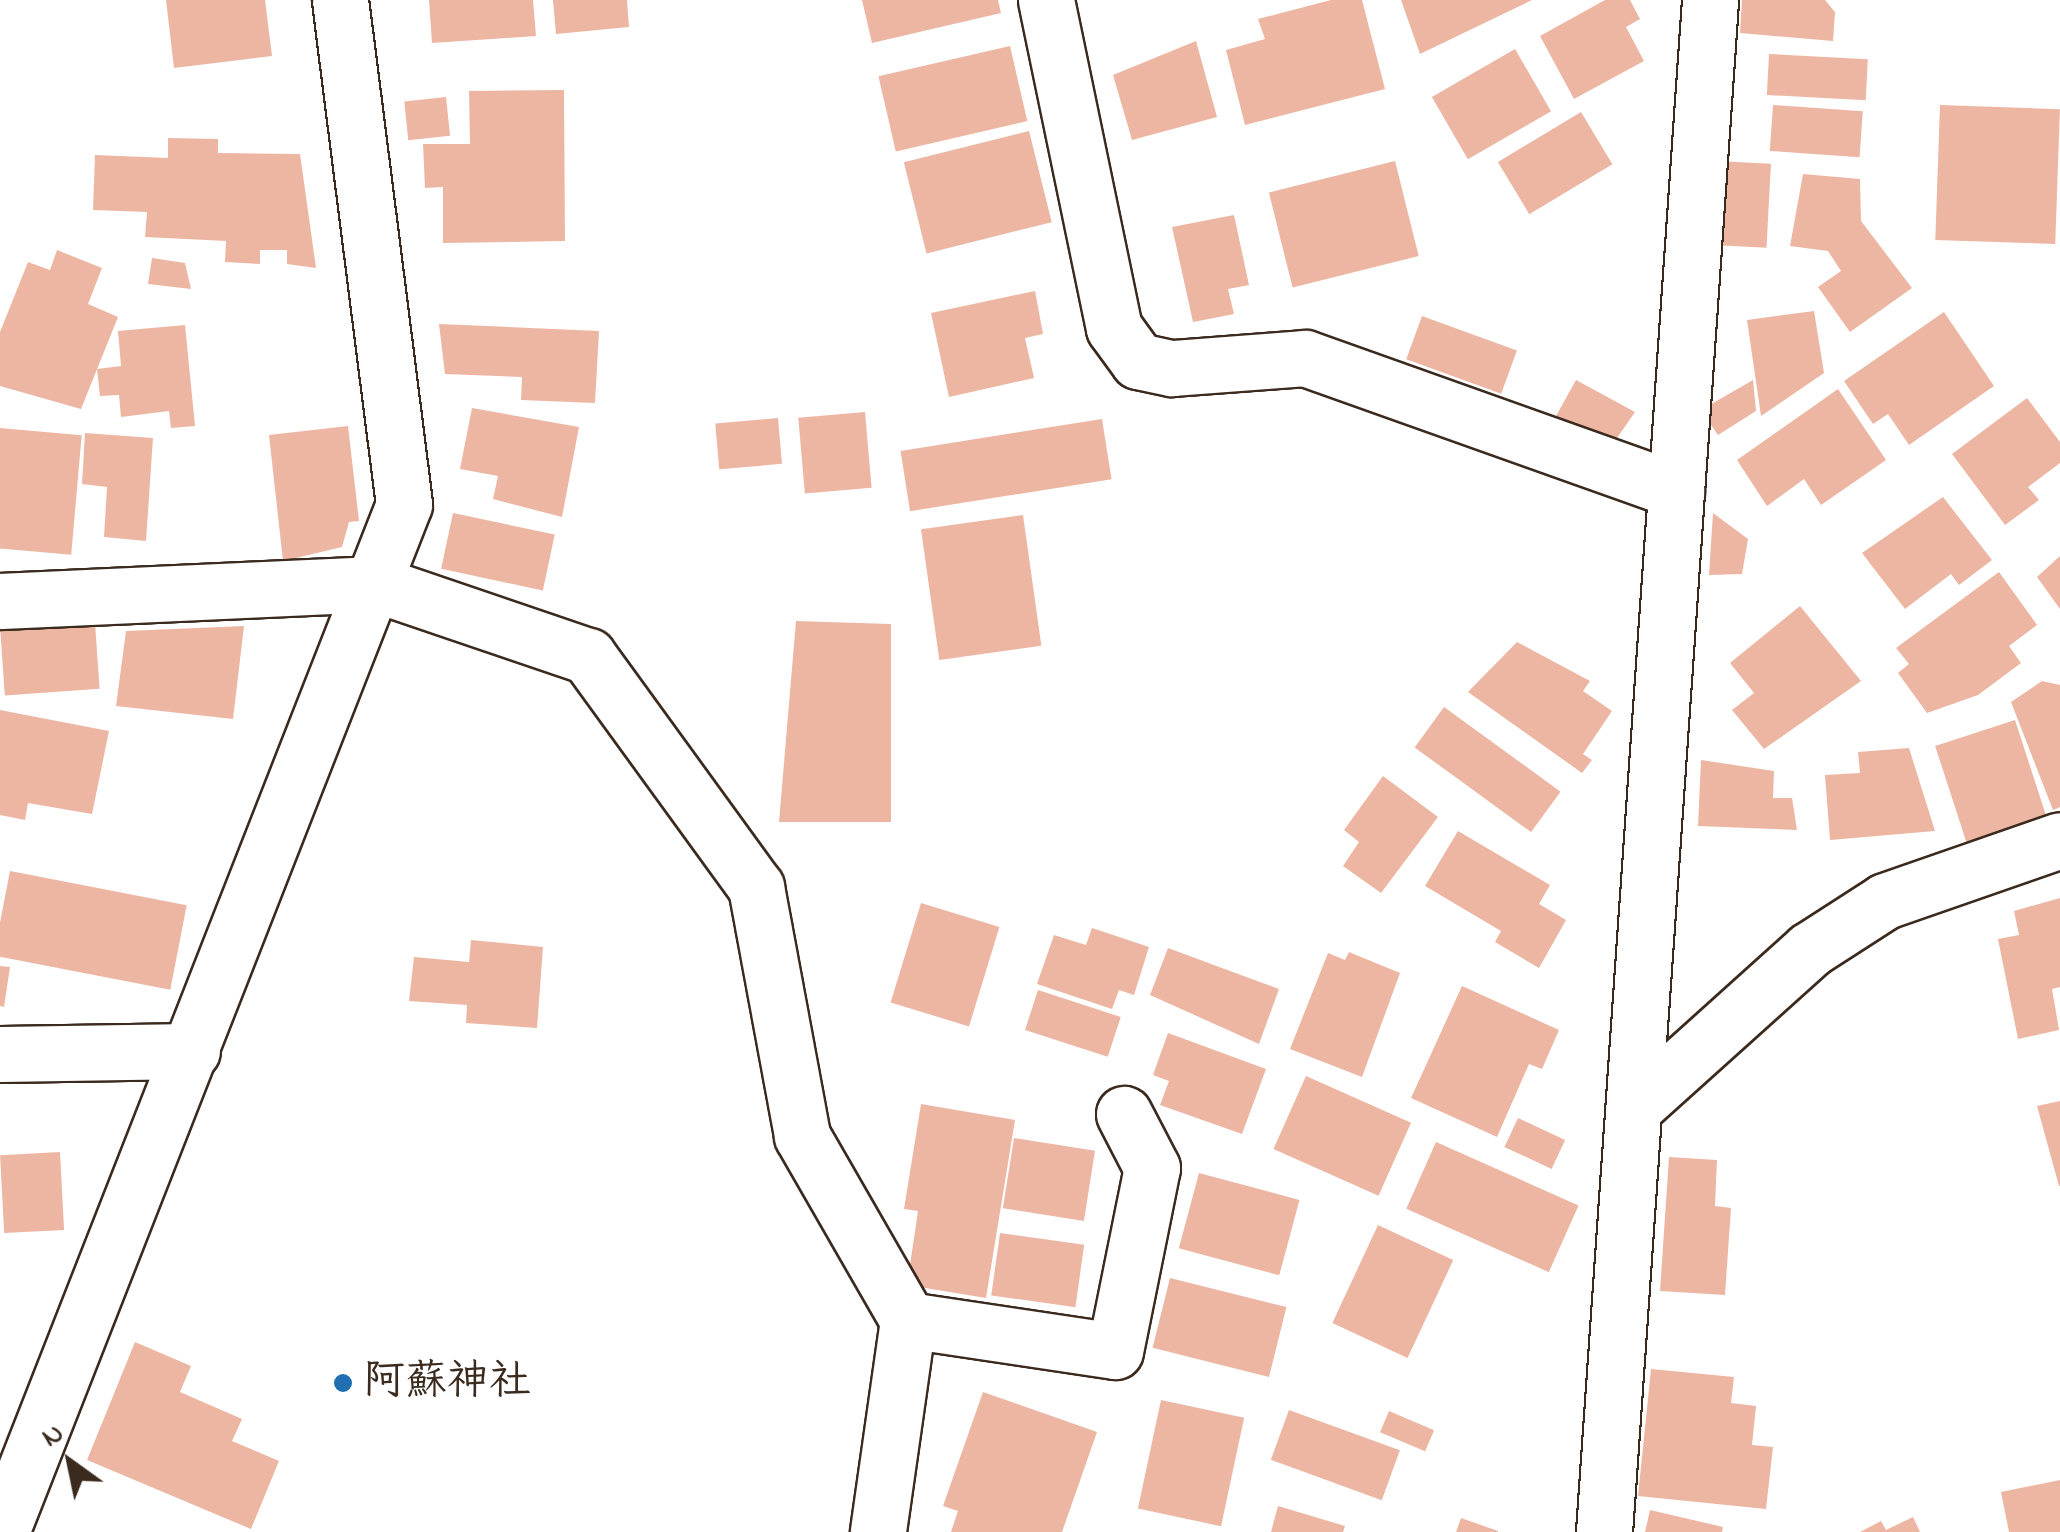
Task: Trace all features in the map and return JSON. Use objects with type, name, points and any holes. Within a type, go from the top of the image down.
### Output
[{"type":"street","points":[[2,1532],[376,584],[404,504],[340,0]]},
{"type":"street","points":[[1046,0],[1114,328],[1138,361],[1172,368],[1305,358],[1676,490]]},
{"type":"street","points":[[1604,1532],[1710,0]]},
{"type":"street","points":[[0,601],[376,584],[588,656],[756,887],[802,1136],[908,1320],[878,1532]]},
{"type":"street","points":[[1636,1106],[1810,950],[1885,901],[2060,840]]},
{"type":"street","points":[[0,1054],[192,1051]]},
{"type":"street","points":[[908,1320],[1115,1351],[1152,1168],[1124,1114]]},
{"type":"building","points":[[166,0],[265,0],[272,56],[174,68]]},
{"type":"building","points":[[429,0],[533,0],[536,36],[432,43]]},
{"type":"building","points":[[553,0],[627,0],[629,27],[556,34]]},
{"type":"building","points":[[862,0],[998,0],[1001,13],[872,43]]},
{"type":"building","points":[[1331,0],[1362,0],[1385,89],[1245,125],[1226,50],[1265,39],[1258,19]]},
{"type":"building","points":[[1401,0],[1532,0],[1420,54]]},
{"type":"building","points":[[1605,0],[1630,0],[1640,19],[1626,27],[1644,61],[1574,99],[1540,36]]},
{"type":"building","points":[[1742,0],[1825,0],[1835,12],[1833,41],[1740,33]]},
{"type":"building","points":[[1196,41],[1217,117],[1132,140],[1113,75]]},
{"type":"building","points":[[1010,46],[1027,121],[896,151],[878,76]]},
{"type":"building","points":[[1515,49],[1551,111],[1468,159],[1432,97]]},
{"type":"building","points":[[1769,54],[1868,59],[1866,100],[1767,95]]},
{"type":"building","points":[[564,90],[565,241],[443,243],[443,187],[425,188],[423,144],[470,144],[469,91]]},
{"type":"building","points":[[446,97],[450,136],[408,140],[404,101]]},
{"type":"building","points":[[1773,105],[1863,111],[1860,157],[1770,151]]},
{"type":"building","points":[[1940,105],[2060,109],[2055,244],[1935,240]]},
{"type":"building","points":[[1581,112],[1612,164],[1529,214],[1498,162]]},
{"type":"building","points":[[1029,131],[1052,222],[927,253],[904,162]]},
{"type":"building","points":[[168,138],[218,139],[218,153],[300,154],[316,268],[287,264],[287,250],[260,250],[260,264],[225,262],[226,241],[145,237],[147,212],[93,210],[95,155],[168,158]]},
{"type":"building","points":[[1395,161],[1419,256],[1293,288],[1269,192]]},
{"type":"building","points":[[1717,161],[1771,164],[1767,248],[1713,245]]},
{"type":"building","points":[[1803,174],[1860,179],[1861,221],[1912,288],[1850,332],[1818,287],[1841,271],[1828,251],[1790,246]]},
{"type":"building","points":[[1234,215],[1249,285],[1228,289],[1234,314],[1193,322],[1172,227]]},
{"type":"building","points":[[57,250],[102,268],[88,304],[118,317],[81,409],[0,386],[0,332],[28,262],[50,270]]},
{"type":"building","points":[[152,258],[185,263],[191,289],[148,284]]},
{"type":"building","points":[[1035,291],[1043,334],[1025,338],[1034,378],[949,397],[931,313]]},
{"type":"building","points":[[1814,311],[1824,373],[1761,416],[1747,320]]},
{"type":"building","points":[[1944,312],[1994,386],[1909,445],[1888,414],[1873,424],[1844,381]]},
{"type":"building","points":[[1422,316],[1517,351],[1501,394],[1406,359]]},
{"type":"building","points":[[439,324],[599,331],[595,403],[521,400],[522,377],[445,374]]},
{"type":"building","points":[[185,325],[195,426],[171,428],[169,411],[121,417],[119,395],[100,396],[97,369],[121,366],[118,331]]},
{"type":"building","points":[[1576,380],[1635,412],[1615,441],[1556,416]]},
{"type":"building","points":[[1753,380],[1756,411],[1718,435],[1701,410]]},
{"type":"building","points":[[1838,389],[1886,460],[1821,505],[1804,479],[1767,506],[1737,460]]},
{"type":"building","points":[[2027,398],[2060,442],[2060,463],[2028,487],[2039,500],[2005,525],[1952,454]]},
{"type":"building","points":[[472,408],[579,427],[562,517],[493,499],[498,476],[460,469]]},
{"type":"building","points":[[865,412],[872,488],[805,494],[798,418]]},
{"type":"building","points":[[778,418],[782,464],[719,469],[715,423]]},
{"type":"building","points":[[1102,419],[1112,479],[910,511],[901,451]]},
{"type":"building","points":[[348,426],[359,521],[349,522],[342,547],[283,561],[269,435]]},
{"type":"building","points":[[0,428],[82,435],[71,555],[0,548]]},
{"type":"building","points":[[85,433],[153,438],[146,541],[104,537],[107,487],[82,484]]},
{"type":"building","points":[[1943,497],[1992,560],[1959,585],[1951,574],[1905,609],[1862,553]]},
{"type":"building","points":[[453,513],[555,535],[543,590],[441,569]]},
{"type":"building","points":[[1713,513],[1748,539],[1742,574],[1709,575]]},
{"type":"building","points":[[1023,515],[1041,646],[939,660],[921,529]]},
{"type":"building","points":[[2060,556],[2060,609],[2037,577]]},
{"type":"building","points":[[1999,572],[2037,625],[2009,646],[2021,663],[1978,695],[1927,713],[1898,673],[1909,664],[1896,648]]},
{"type":"building","points":[[1800,606],[1861,681],[1764,749],[1732,710],[1754,693],[1730,663]]},
{"type":"building","points":[[796,621],[891,624],[891,822],[779,822]]},
{"type":"building","points":[[95,623],[100,689],[5,695],[0,630]]},
{"type":"building","points":[[244,626],[233,719],[116,706],[126,631]]},
{"type":"building","points":[[1517,642],[1590,681],[1583,691],[1612,711],[1583,754],[1592,760],[1582,773],[1468,692]]},
{"type":"building","points":[[2042,681],[2060,685],[2060,807],[2053,810],[2011,702]]},
{"type":"building","points":[[1444,707],[1560,792],[1531,832],[1415,747]]},
{"type":"building","points":[[0,710],[109,731],[92,814],[28,803],[25,820],[0,815]]},
{"type":"building","points":[[2015,720],[2052,834],[1972,860],[1935,746]]},
{"type":"building","points":[[1909,748],[1935,831],[1830,840],[1825,775],[1860,773],[1858,752]]},
{"type":"building","points":[[1701,760],[1774,771],[1773,798],[1792,798],[1797,830],[1698,826]]},
{"type":"building","points":[[1383,776],[1438,817],[1381,893],[1343,866],[1359,842],[1344,830]]},
{"type":"building","points":[[1458,831],[1550,885],[1539,904],[1566,920],[1539,968],[1495,942],[1501,931],[1425,886]]},
{"type":"building","points":[[10,871],[187,905],[170,990],[0,957],[0,922]]},
{"type":"building","points":[[2060,898],[2060,987],[2052,989],[2059,1030],[2018,1039],[1998,939],[2019,935],[2014,911]]},
{"type":"building","points":[[921,903],[999,927],[969,1026],[891,1002]]},
{"type":"building","points":[[1092,928],[1149,947],[1134,995],[1119,990],[1112,1009],[1037,984],[1054,935],[1086,945]]},
{"type":"building","points":[[471,940],[543,947],[537,1028],[466,1023],[467,1005],[409,1001],[414,957],[469,962]]},
{"type":"building","points":[[1168,948],[1279,989],[1259,1044],[1150,995]]},
{"type":"building","points":[[1349,952],[1400,973],[1362,1077],[1290,1049],[1328,953],[1345,960]]},
{"type":"building","points":[[0,966],[10,967],[4,1007],[0,1006]]},
{"type":"building","points":[[1462,986],[1559,1030],[1542,1069],[1529,1064],[1497,1137],[1411,1098]]},
{"type":"building","points":[[1038,990],[1121,1017],[1108,1057],[1025,1030]]},
{"type":"building","points":[[1168,1033],[1266,1069],[1242,1134],[1160,1105],[1169,1081],[1153,1075]]},
{"type":"building","points":[[1306,1076],[1411,1123],[1379,1196],[1273,1149]]},
{"type":"building","points":[[2060,1101],[2060,1186],[2059,1186],[2037,1106]]},
{"type":"building","points":[[921,1104],[1015,1120],[986,1298],[907,1285],[918,1211],[904,1209]]},
{"type":"building","points":[[1518,1118],[1565,1140],[1552,1169],[1504,1147]]},
{"type":"building","points":[[1014,1138],[1095,1151],[1084,1221],[1003,1208]]},
{"type":"building","points":[[1436,1142],[1579,1205],[1549,1272],[1406,1209]]},
{"type":"building","points":[[60,1152],[64,1230],[4,1233],[0,1155]]},
{"type":"building","points":[[1669,1157],[1717,1160],[1715,1206],[1731,1208],[1725,1295],[1660,1291]]},
{"type":"building","points":[[1199,1173],[1299,1200],[1279,1275],[1179,1248]]},
{"type":"building","points":[[1378,1225],[1453,1260],[1408,1358],[1332,1323]]},
{"type":"building","points":[[1000,1233],[1084,1245],[1075,1307],[991,1295]]},
{"type":"building","points":[[1170,1278],[1286,1307],[1269,1377],[1153,1348]]},
{"type":"building","points":[[135,1342],[191,1366],[180,1392],[242,1419],[232,1441],[279,1461],[251,1529],[87,1460]]},
{"type":"building","points":[[1651,1369],[1734,1377],[1731,1403],[1756,1406],[1752,1445],[1773,1447],[1766,1509],[1638,1496]]},
{"type":"building","points":[[983,1392],[1097,1432],[1062,1532],[951,1532],[958,1511],[943,1506]]},
{"type":"building","points":[[1161,1400],[1244,1418],[1221,1526],[1138,1509]]},
{"type":"building","points":[[1289,1410],[1400,1450],[1382,1500],[1271,1460]]},
{"type":"building","points":[[1389,1411],[1434,1430],[1425,1451],[1380,1432]]},
{"type":"building","points":[[2060,1480],[2060,1532],[2009,1532],[2001,1492]]},
{"type":"building","points":[[1278,1506],[1345,1526],[1343,1532],[1271,1532]]},
{"type":"building","points":[[1650,1510],[1723,1527],[1722,1532],[1645,1532]]},
{"type":"building","points":[[1913,1517],[1920,1532],[1860,1532],[1881,1521],[1886,1530]]},
{"type":"building","points":[[1461,1518],[1498,1531],[1498,1532],[1456,1532]]},
{"type":"place","name":"阿蘇神社","points":[[343,1383]]}]
